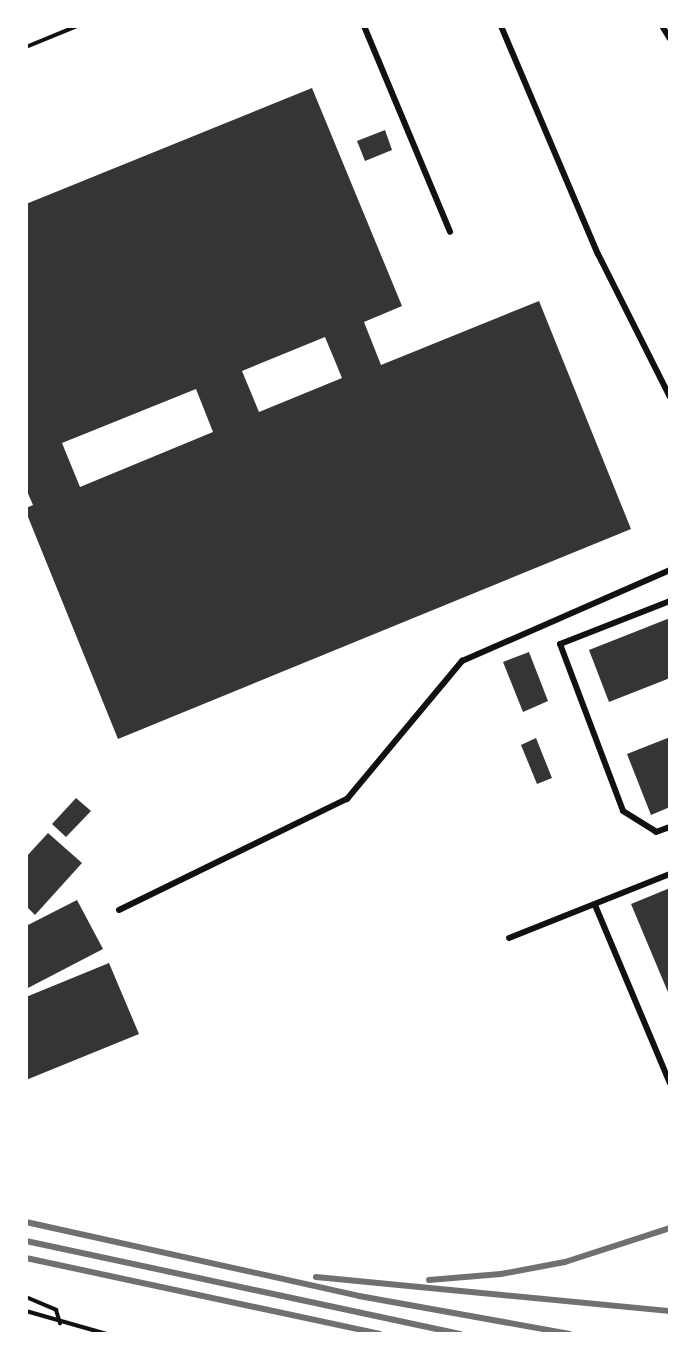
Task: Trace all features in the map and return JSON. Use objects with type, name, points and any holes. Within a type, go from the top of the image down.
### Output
[{"type":"lane","points":[[364,26],[450,232]]},
{"type":"lane","points":[[501,26],[598,254],[670,397]]},
{"type":"lane","points":[[662,26],[670,39]]},
{"type":"lane","points":[[119,910],[347,799],[462,661],[670,570]]},
{"type":"lane","points":[[670,601],[560,644],[623,811],[656,832],[670,827]]},
{"type":"lane","points":[[509,938],[670,874]]},
{"type":"lane","points":[[595,905],[670,1083]]},
{"type":"path","points":[[26,47],[77,26]]},
{"type":"path","points":[[26,1297],[56,1310],[60,1323]]},
{"type":"path","points":[[26,1311],[107,1334]]},
{"type":"building","points":[[312,88],[402,306],[364,322],[381,365],[539,301],[631,529],[118,739],[26,512],[26,508],[33,505],[26,489],[26,204]],"holes":[[[325,337],[342,378],[259,412],[242,371]],[[196,389],[213,432],[80,487],[62,443]]]},
{"type":"building","points":[[385,130],[392,150],[365,161],[357,141]]},
{"type":"building","points":[[670,618],[670,678],[609,702],[589,650]]},
{"type":"building","points":[[529,652],[548,701],[523,712],[503,662]]},
{"type":"building","points":[[670,737],[670,807],[651,815],[627,754]]},
{"type":"building","points":[[536,738],[552,778],[537,784],[521,745]]},
{"type":"building","points":[[76,798],[91,811],[66,837],[52,824]]},
{"type":"building","points":[[48,833],[82,863],[35,915],[26,906],[26,857]]},
{"type":"building","points":[[670,888],[670,997],[631,904]]},
{"type":"building","points":[[77,900],[103,949],[26,989],[26,926]]},
{"type":"building","points":[[109,963],[139,1034],[26,1080],[26,997]]},
{"type":"railway","points":[[26,1222],[359,1296],[570,1334]]},
{"type":"railway","points":[[429,1280],[501,1274],[565,1262],[670,1228]]},
{"type":"railway","points":[[26,1241],[461,1334]]},
{"type":"railway","points":[[26,1258],[380,1334]]},
{"type":"railway","points":[[316,1277],[670,1311]]}]
